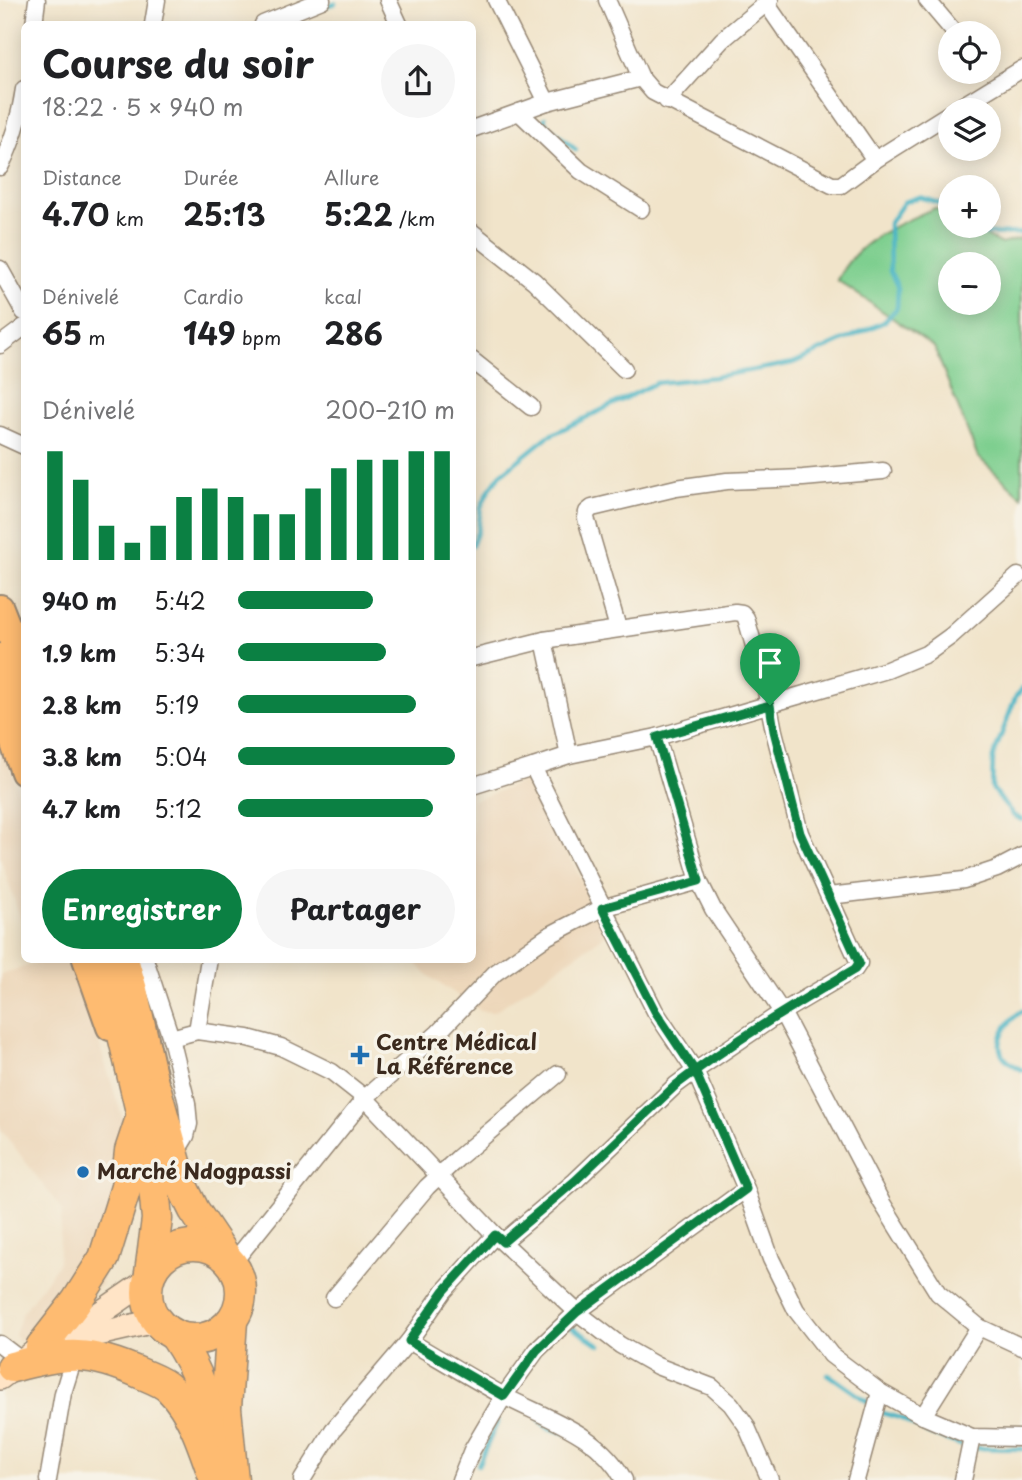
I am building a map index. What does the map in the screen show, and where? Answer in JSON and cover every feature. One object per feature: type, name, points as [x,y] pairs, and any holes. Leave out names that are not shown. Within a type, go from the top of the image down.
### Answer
[{"type":"highway","points":[[0,659],[21,718]]},
{"type":"highway","points":[[114,965],[145,1102],[155,1189],[156,1219],[146,1297],[165,1328],[193,1362],[200,1377],[216,1480]]},
{"type":"highway","points":[[145,1102],[174,1156],[191,1205],[228,1261],[241,1287],[241,1299],[232,1321],[226,1408],[233,1480]]},
{"type":"highway","points":[[30,1356],[76,1302],[104,1258],[126,1187],[130,1151],[145,1102]]},
{"type":"highway","points":[[149,1276],[166,1253],[177,1248],[202,1245],[228,1261]]},
{"type":"highway","points":[[165,1328],[187,1339],[212,1337],[232,1321]]},
{"type":"highway","points":[[30,1356],[118,1363],[169,1388],[196,1429],[216,1480]]},
{"type":"main road","points":[[0,608],[21,661]]},
{"type":"main road","points":[[0,704],[21,764]]},
{"type":"main road","points":[[88,963],[145,1102]]},
{"type":"main road","points":[[30,1356],[149,1276]]},
{"type":"main road","points":[[30,1356],[165,1328]]},
{"type":"street","points":[[34,21],[37,0]]},
{"type":"street","points":[[154,21],[157,0]]},
{"type":"street","points":[[270,21],[321,0]]},
{"type":"street","points":[[388,0],[398,21]]},
{"type":"street","points":[[496,0],[547,102]]},
{"type":"street","points":[[607,0],[641,78],[653,92],[832,185],[841,185],[938,121]]},
{"type":"street","points":[[927,0],[945,21]]},
{"type":"street","points":[[667,101],[722,40],[768,1],[875,160]]},
{"type":"street","points":[[1001,76],[1022,69]]},
{"type":"street","points":[[476,128],[547,102],[641,78]]},
{"type":"street","points":[[969,98],[986,84]]},
{"type":"street","points":[[519,112],[581,171],[641,209]]},
{"type":"street","points":[[0,167],[12,143],[21,113]]},
{"type":"street","points":[[476,235],[534,281],[624,369]]},
{"type":"street","points":[[0,270],[21,307]]},
{"type":"street","points":[[0,345],[21,329]]},
{"type":"street","points":[[476,363],[531,407]]},
{"type":"street","points":[[0,435],[21,445]]},
{"type":"street","points":[[618,628],[586,518],[587,512],[592,508],[676,488],[727,481],[883,471]]},
{"type":"street","points":[[476,785],[569,755],[657,737],[887,670],[926,654],[951,636],[1018,576]]},
{"type":"street","points":[[302,1480],[333,1430],[409,1341],[444,1291],[499,1239],[575,1181],[676,1085],[782,1012],[855,969],[859,963],[800,833],[770,705],[746,618],[742,613],[618,628],[544,640],[476,656]]},
{"type":"street","points":[[544,640],[569,755]]},
{"type":"street","points":[[657,737],[699,881],[713,909],[782,1012],[883,1203],[938,1293],[979,1327],[1022,1347]]},
{"type":"street","points":[[533,767],[655,1011],[695,1071],[746,1189],[771,1259],[796,1310],[831,1355],[880,1392],[923,1416],[972,1437],[1022,1438]]},
{"type":"street","points":[[830,896],[964,880],[997,869],[1022,856]]},
{"type":"street","points":[[228,1261],[365,1098],[445,1026],[495,973],[548,936],[602,908],[699,881]]},
{"type":"street","points":[[146,963],[171,1038],[187,1103],[187,1136],[174,1156]]},
{"type":"street","points":[[197,1031],[208,963]]},
{"type":"street","points":[[171,1038],[197,1031],[248,1038],[281,1047],[332,1072],[365,1098],[499,1239],[577,1312],[620,1345],[657,1366],[712,1387],[732,1404],[746,1425],[770,1480]]},
{"type":"street","points":[[334,1298],[440,1175],[558,1074]]},
{"type":"street","points":[[460,1480],[472,1450],[504,1396],[537,1350],[577,1312],[746,1189]]},
{"type":"street","points":[[923,1416],[979,1327]]},
{"type":"street","points":[[409,1341],[504,1396],[580,1434],[600,1448],[619,1469],[624,1480]]},
{"type":"street","points":[[30,1356],[63,1393],[48,1480]]},
{"type":"street","points":[[856,1480],[880,1392]]},
{"type":"street","points":[[963,1480],[972,1437]]},
{"type":"shaded area","points":[[0,735],[21,802],[21,919],[0,857]]},
{"type":"shaded area","points":[[531,779],[608,933],[494,1012],[481,1011],[426,974],[416,963],[476,963],[476,800]]},
{"type":"shaded area","name":"Marché Ndogpassi","points":[[36,963],[73,963],[129,1138],[101,1285],[19,1341],[15,1335],[22,1314],[58,1264],[62,1210],[0,1128],[0,975]]},
{"type":"green space","points":[[935,208],[938,210],[938,238],[990,238],[1001,244],[1022,238],[1022,497],[978,457],[934,347],[837,280],[845,266],[866,244],[892,228]]},
{"type":"waterway","points":[[322,7],[335,3]]},
{"type":"waterway","points":[[545,118],[544,122],[576,150]]},
{"type":"waterway","points":[[476,535],[481,507],[489,490],[500,475],[547,437],[656,383],[714,377],[793,363],[884,322],[897,308],[898,288],[890,271],[889,224],[904,202],[920,197],[938,203]]},
{"type":"waterway","points":[[1001,233],[1022,233]]},
{"type":"waterway","points":[[492,237],[518,259]]},
{"type":"waterway","points":[[1022,689],[1016,696],[993,757],[992,788],[1013,815],[1022,820]]},
{"type":"waterway","points":[[1022,1011],[1011,1020],[1003,1033],[1000,1047],[1007,1060],[1022,1070]]},
{"type":"waterway","points":[[568,1325],[600,1345]]},
{"type":"waterway","points":[[828,1374],[868,1402]]},
{"type":"waterway","points":[[879,1412],[900,1418],[930,1434],[966,1447]]},
{"type":"waterway","points":[[539,1420],[548,1428],[565,1433]]},
{"type":"waterway","points":[[478,1465],[498,1421]]},
{"type":"waterway","points":[[975,1448],[1022,1449]]},
{"type":"place","name":"Centre Médical La Référence","points":[[360,1055]]},
{"type":"place","name":"Marché Ndogpassi","points":[[83,1172]]},
{"type":"route","points":[[770,705],[657,737],[699,881],[602,908],[655,1011],[695,1071],[746,1189],[577,1312],[537,1350],[504,1396],[409,1341],[444,1291],[495,1235],[503,1242],[575,1181],[676,1085],[695,1071],[782,1012],[855,969],[859,963],[800,833],[770,705]]}]
